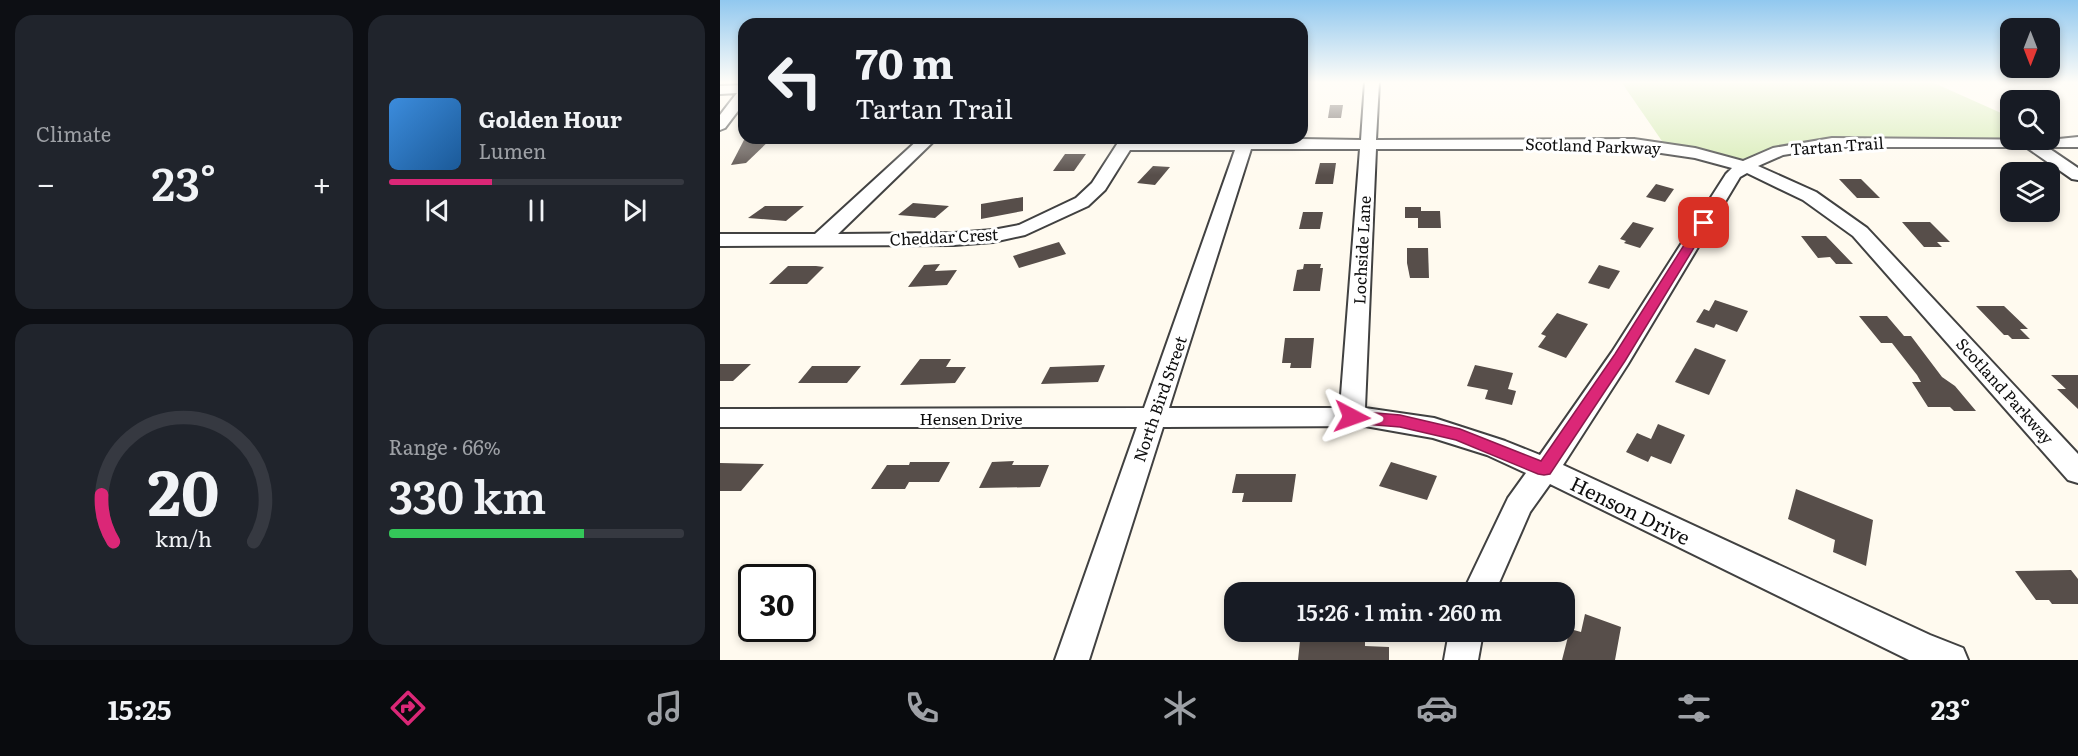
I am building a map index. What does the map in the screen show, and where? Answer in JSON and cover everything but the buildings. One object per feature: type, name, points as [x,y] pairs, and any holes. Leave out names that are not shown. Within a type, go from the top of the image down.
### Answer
[{"type":"street","points":[[720,125],[729,113]]},
{"type":"street","name":"Lochside Lane","points":[[1352,417],[1370,113]]},
{"type":"street","name":"Scotland Parkway","points":[[1308,142],[1634,144],[1681,150],[1743,166],[1781,180],[1822,201],[1860,232],[2078,471]]},
{"type":"street","name":"Tartan Trail","points":[[2060,142],[2078,142]]},
{"type":"street","name":"Tartan Trail","points":[[1484,582],[1518,506],[1620,358],[1730,180],[1743,166],[1772,153],[1818,144],[2000,143]]},
{"type":"street","points":[[820,240],[923,144]]},
{"type":"street","name":"Cheddar Crest","points":[[720,240],[954,239],[993,236],[1025,229],[1082,202],[1099,186],[1125,144]]},
{"type":"street","name":"North Bird Street","points":[[1072,660],[1245,144]]},
{"type":"street","points":[[2040,150],[2078,175]]},
{"type":"street","name":"Henson Drive","points":[[1222,419],[1352,417],[1400,421],[1460,435],[1544,469],[1878,628],[1951,660]]},
{"type":"street","name":"Hensen Drive","points":[[720,418],[1222,419]]},
{"type":"street","points":[[1461,660],[1464,642]]},
{"type":"green space","points":[[1643,113],[2000,113],[2000,140],[1838,140],[1793,144],[1740,159],[1664,144]]},
{"type":"route","points":[[1352,417],[1400,421],[1460,435],[1544,469],[1564,443],[1587,404],[1620,358],[1704,223]]}]
